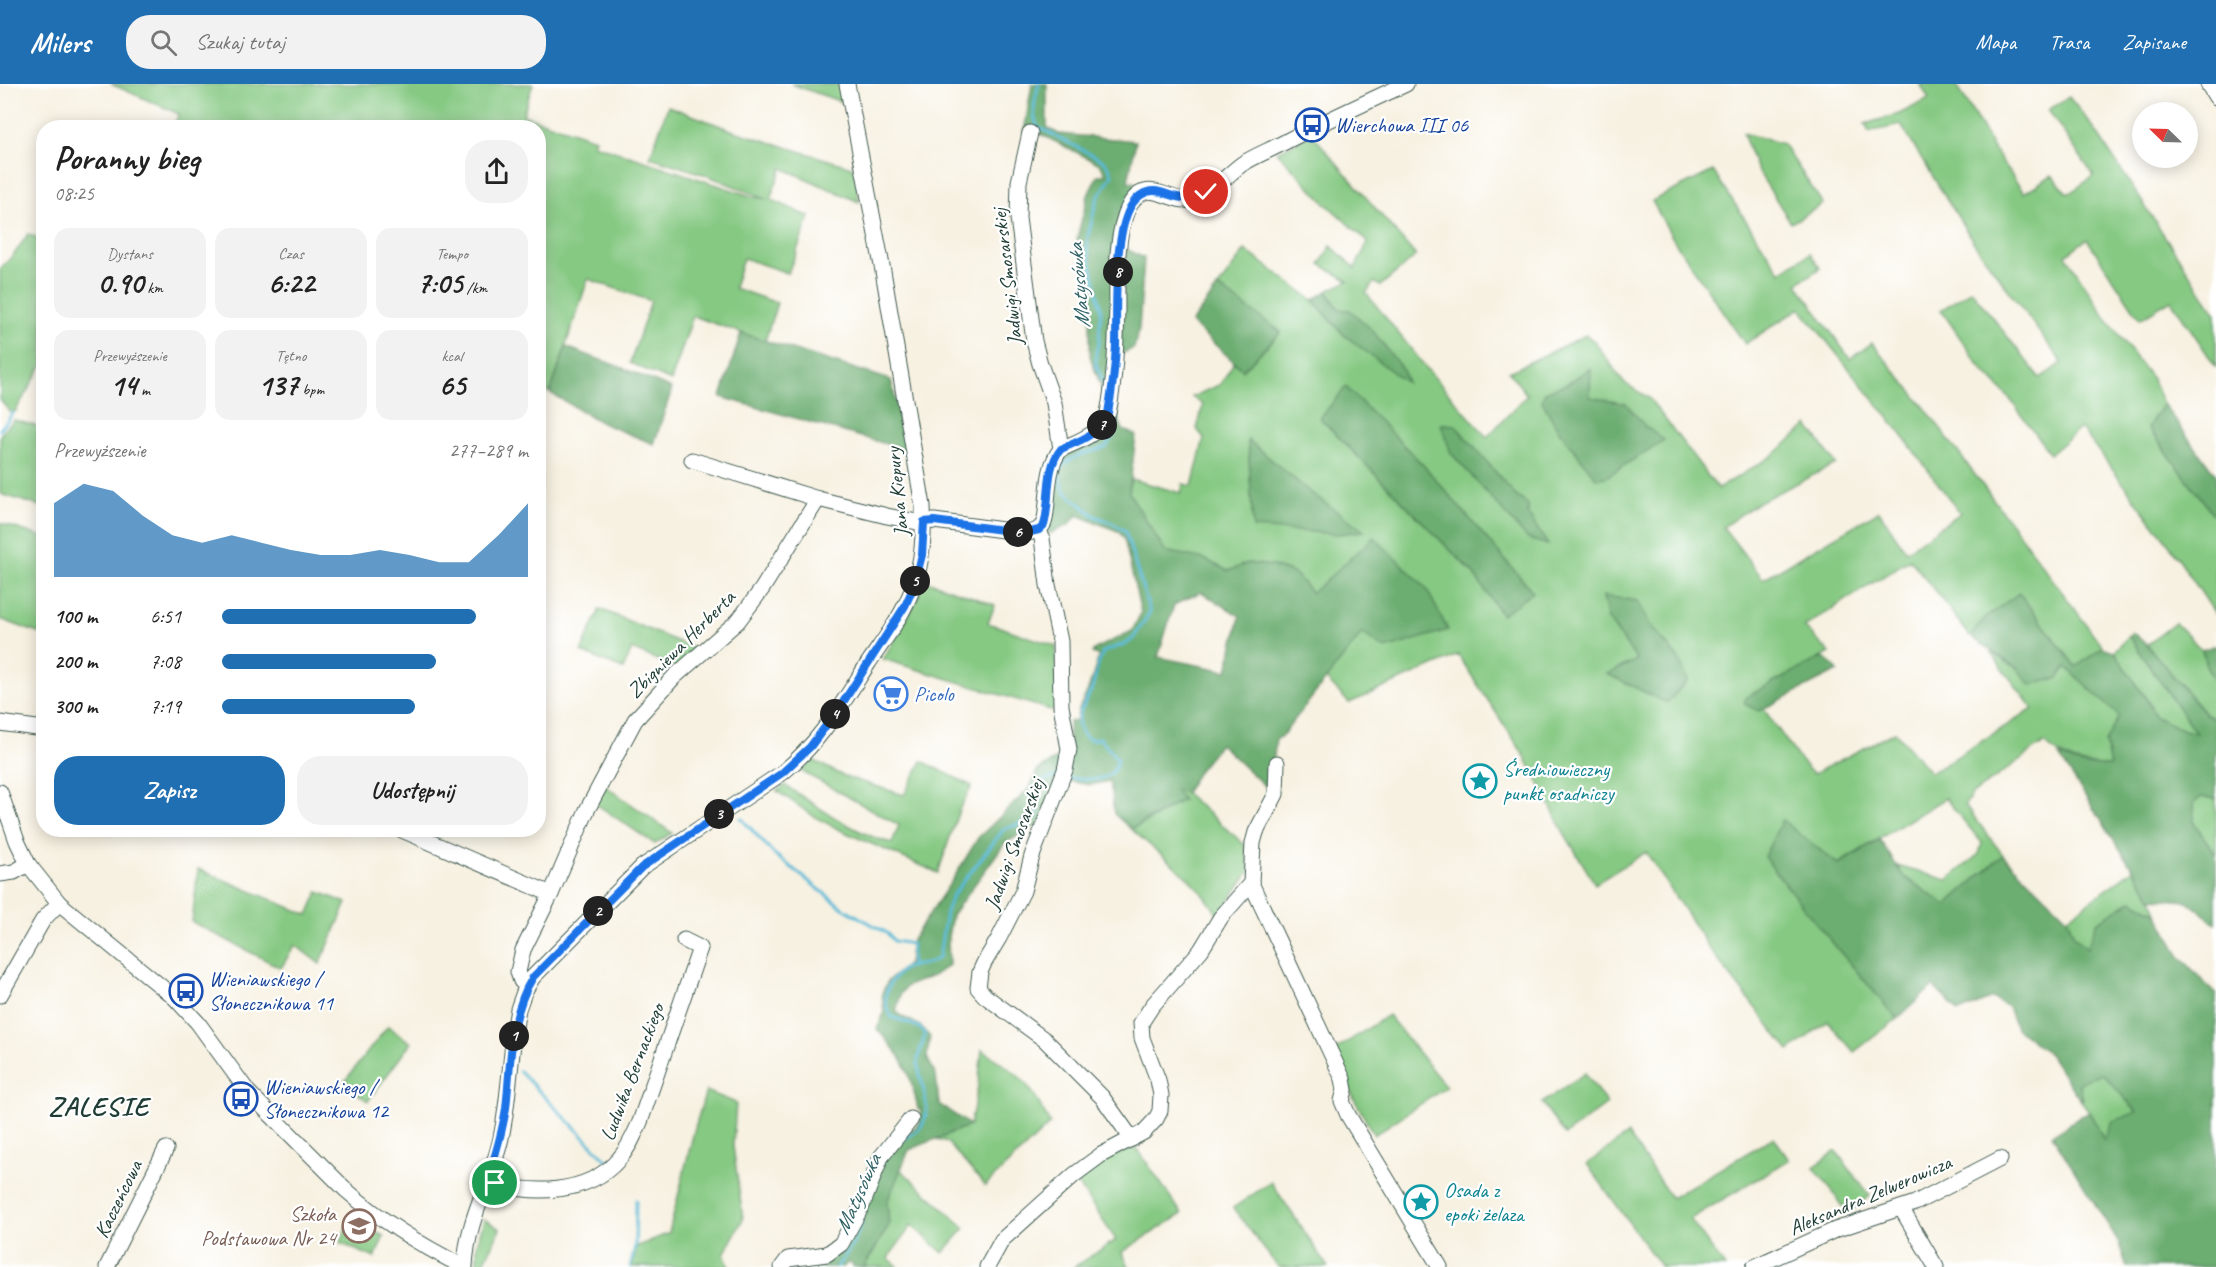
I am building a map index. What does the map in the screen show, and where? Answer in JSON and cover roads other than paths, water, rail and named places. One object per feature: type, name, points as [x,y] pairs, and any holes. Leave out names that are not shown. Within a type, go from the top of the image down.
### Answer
[{"type":"street","name":"Jana Kiepury","points":[[465,1267],[467,1239],[501,1138],[516,1020],[527,986],[533,977],[642,867],[782,773],[810,747],[840,707],[905,606],[914,586],[922,555],[923,506],[909,413],[847,84]]},
{"type":"street","points":[[1061,449],[1092,435],[1104,423],[1108,413],[1116,348],[1118,265],[1123,225],[1131,203],[1147,191],[1156,191],[1186,200],[1195,199],[1243,164],[1312,127],[1406,84]]},
{"type":"street","points":[[2208,84],[2216,97]]},
{"type":"street","name":"Jadwigi Smosarskiej","points":[[1030,133],[1019,182],[1018,218],[1034,341],[1054,403],[1061,449],[1054,460],[1046,519],[1039,530],[1061,653],[1060,706],[1069,748],[1065,770],[1057,785],[1032,856],[1023,891],[984,963],[978,980],[978,988],[985,996],[1040,1036],[1090,1085],[1102,1097],[1132,1139]]},
{"type":"street","points":[[692,460],[818,499],[892,518],[1026,533],[1039,530]]},
{"type":"street","name":"Zbigniewa Herberta","points":[[527,986],[521,981],[518,972],[520,960],[587,810],[635,720],[674,677],[738,621],[762,589],[818,499]]},
{"type":"street","points":[[0,723],[36,728]]},
{"type":"street","points":[[1277,764],[1276,794],[1256,832],[1253,843],[1251,883],[1343,1079],[1345,1090],[1342,1101],[1348,1115],[1440,1267]]},
{"type":"street","points":[[0,792],[17,841],[28,864],[58,903],[175,998],[198,1023],[248,1092],[346,1190],[399,1230],[465,1267]]},
{"type":"street","points":[[418,837],[550,894]]},
{"type":"street","points":[[0,874],[15,872],[28,864]]},
{"type":"street","points":[[987,1267],[1002,1240],[1074,1175],[1101,1155],[1132,1139],[1153,1123],[1161,1106],[1160,1086],[1142,1035],[1143,1019],[1201,950],[1221,917],[1251,883]]},
{"type":"street","points":[[0,995],[43,920],[58,903]]},
{"type":"street","name":"Ludwika Bernackiego","points":[[487,1181],[520,1190],[548,1190],[583,1182],[608,1170],[619,1159],[633,1137],[700,948],[684,939]]},
{"type":"street","points":[[782,1267],[788,1259],[827,1254],[841,1244],[862,1206],[881,1157],[912,1119]]},
{"type":"street","name":"Kaczeńcowa","points":[[107,1267],[166,1149]]},
{"type":"street","name":"Aleksandra Zelwerowicza","points":[[1754,1267],[1835,1230],[1901,1208],[2000,1159]]},
{"type":"street","points":[[1901,1208],[1936,1267]]},
{"type":"waterway","name":"Matysówka","points":[[1039,84],[1034,112],[1038,127],[1102,160],[1109,167],[1112,175],[1097,199],[1087,248],[1101,309],[1096,365],[1106,388]]},
{"type":"waterway","points":[[0,430],[13,413]]},
{"type":"waterway","name":"Matysówka","points":[[1068,778],[1099,779],[1106,777],[1115,767],[1117,759],[1100,738],[1091,740],[1084,735],[1078,722],[1080,711],[1092,688],[1103,652],[1133,639],[1150,612],[1125,531],[1095,516],[1065,492],[1060,481],[1060,469],[1070,460],[1106,447],[1115,433],[1117,421]]},
{"type":"waterway","name":"Matysówka","points":[[904,1139],[920,1128],[926,1114],[918,1062],[925,1034],[919,1027],[892,1017],[886,1005],[888,987],[905,968],[928,963],[939,957],[946,912],[952,896],[1004,829],[1035,819],[1038,787],[1046,779],[1056,777]]},
{"type":"waterway","points":[[741,818],[774,854],[843,908],[887,933],[894,941],[912,944],[911,967]]},
{"type":"waterway","points":[[519,1071],[609,1162]]},
{"type":"waterway","points":[[630,1267],[635,1246],[636,1200]]},
{"type":"waterway","name":"Matysówka","points":[[837,1267],[854,1243],[862,1221]]},
{"type":"place","name":"Wierchowa III 06","points":[[1312,125]]},
{"type":"place","name":"Picolo","points":[[891,694]]},
{"type":"place","name":"Średniowieczny punkt osadniczy","points":[[1480,781]]},
{"type":"place","name":"Wieniawskiego / Słonecznikowa 11","points":[[186,991]]},
{"type":"place","name":"Wieniawskiego / Słonecznikowa 12","points":[[241,1099]]},
{"type":"place","name":"Osada z epoki żelaza","points":[[1421,1202]]},
{"type":"place","name":"Szkoła Podstawowa Nr 24","points":[[359,1226]]},
{"type":"district","name":"ZALESIE","points":[[99,1106]]}]
